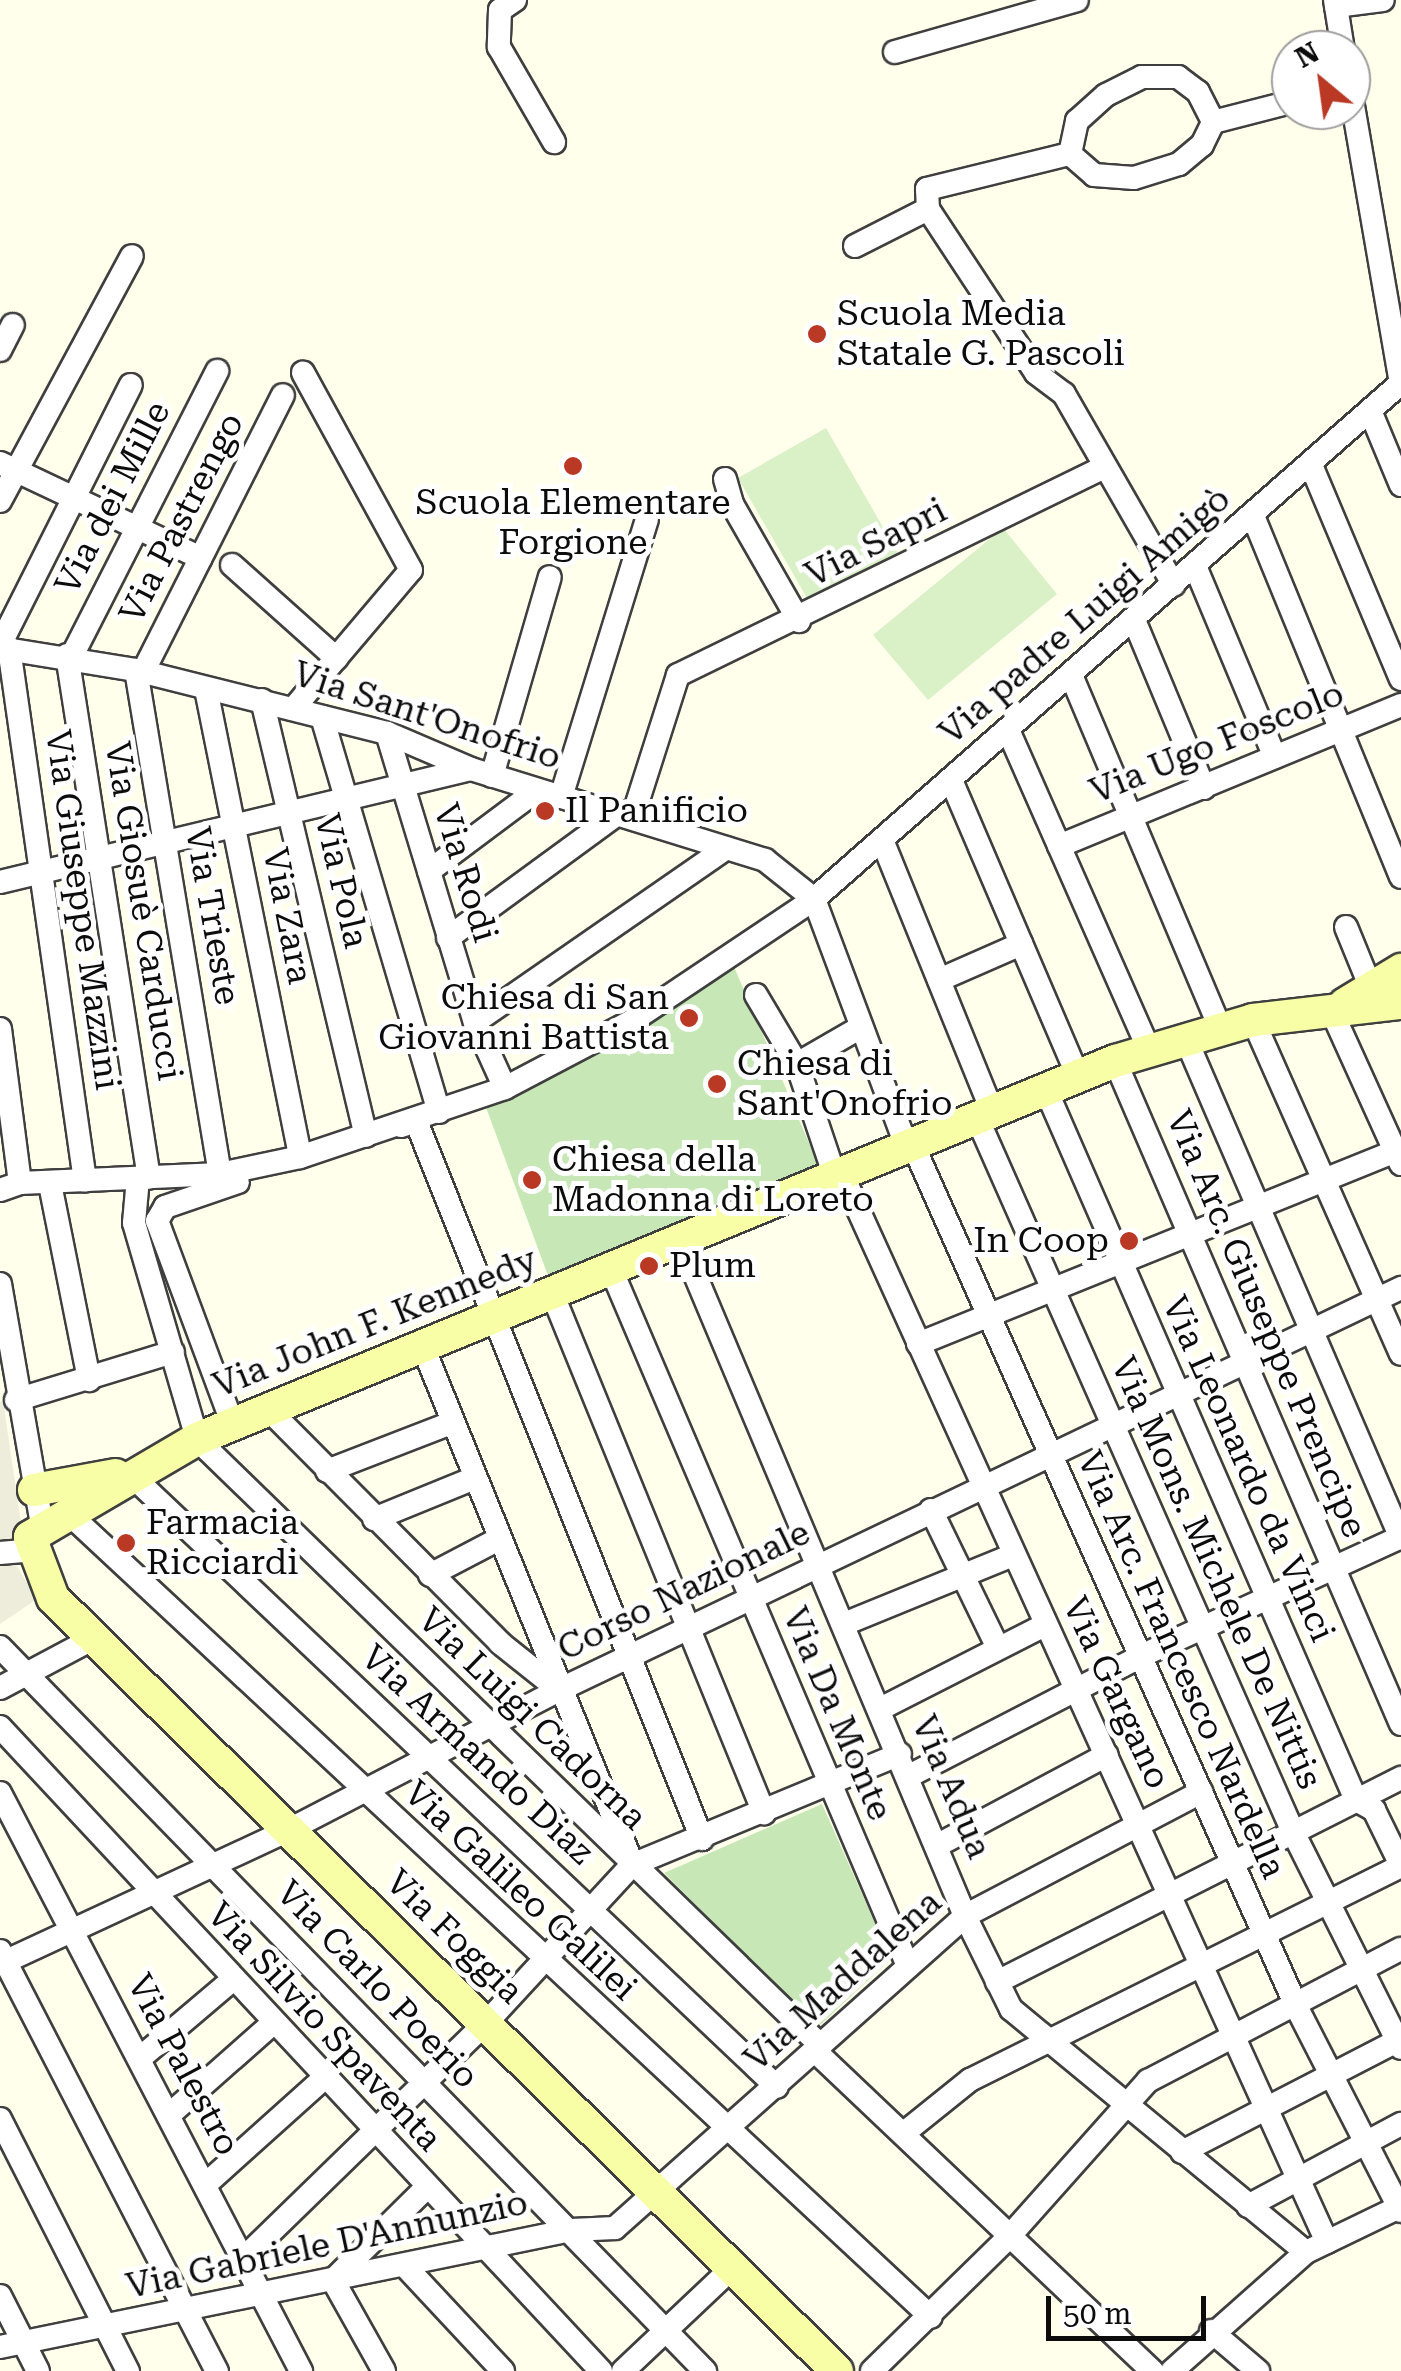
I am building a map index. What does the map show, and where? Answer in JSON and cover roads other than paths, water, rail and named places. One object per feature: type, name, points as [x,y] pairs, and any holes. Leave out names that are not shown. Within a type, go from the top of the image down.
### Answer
[{"type":"main road","points":[[1332,1012],[1401,970]]},
{"type":"main road","name":"Via John F. Kennedy","points":[[35,1535],[130,1474],[211,1433],[1115,1061],[1254,1020],[1401,1003]]},
{"type":"main road","points":[[34,1490],[130,1474]]},
{"type":"main road","name":"Via Foggia","points":[[35,1535],[53,1598],[286,1832],[487,2022],[836,2371]]},
{"type":"street","points":[[515,0],[500,10],[499,47],[554,142]]},
{"type":"street","points":[[895,52],[1077,0]]},
{"type":"street","points":[[1340,30],[1335,3],[1383,0]]},
{"type":"street","points":[[1070,154],[1077,121],[1106,95],[1142,77],[1178,76],[1198,92],[1213,122]]},
{"type":"street","points":[[1213,122],[1271,107]]},
{"type":"street","points":[[1070,154],[1094,175],[1134,178],[1180,164],[1202,145],[1213,122]]},
{"type":"street","points":[[1357,130],[1401,382]]},
{"type":"street","points":[[1070,154],[927,189],[928,209],[1036,373],[1064,394],[1174,585]]},
{"type":"street","points":[[855,246],[928,209]]},
{"type":"street","points":[[0,502],[8,467],[132,256]]},
{"type":"street","points":[[0,350],[13,325]]},
{"type":"street","name":"Via dei Mille","points":[[70,656],[217,370]]},
{"type":"street","points":[[293,709],[410,570],[303,373]]},
{"type":"street","name":"Via padre Luigi Amigò","points":[[416,1120],[505,1088],[632,1021],[814,900],[1371,413],[1401,382]]},
{"type":"street","points":[[3,647],[131,384]]},
{"type":"street","name":"Via Pastrengo","points":[[140,671],[283,395]]},
{"type":"street","points":[[1371,413],[1401,485]]},
{"type":"street","points":[[1312,465],[1401,680]]},
{"type":"street","points":[[8,467],[201,558]]},
{"type":"street","name":"Via Sapri","points":[[627,814],[678,675],[800,621],[1104,467]]},
{"type":"street","points":[[725,479],[732,504],[800,621]]},
{"type":"street","points":[[1253,516],[1401,877]]},
{"type":"street","points":[[560,797],[648,519]]},
{"type":"street","points":[[232,566],[336,658]]},
{"type":"street","points":[[1195,566],[1275,757]]},
{"type":"street","points":[[0,882],[400,786],[481,772],[550,577]]},
{"type":"street","points":[[1134,620],[1204,788]]},
{"type":"street","name":"Via Sant'Onofrio","points":[[3,647],[140,671],[387,733],[536,791],[627,814],[765,860],[814,900]]},
{"type":"street","name":"Via Giuseppe Mazzini","points":[[3,647],[42,873],[85,1181]]},
{"type":"street","name":"Via Giosuè Carducci","points":[[70,656],[144,1178],[134,1224],[173,1352],[211,1433]]},
{"type":"street","name":"Via Trieste","points":[[140,671],[164,844],[220,1174]]},
{"type":"street","points":[[1072,675],[1220,1028]]},
{"type":"street","name":"Via Zara","points":[[206,688],[300,1157]]},
{"type":"street","name":"Via Pola","points":[[262,700],[366,1136]]},
{"type":"street","name":"Via Ugo Foscolo","points":[[1060,846],[1401,705]]},
{"type":"street","points":[[322,717],[439,1112]]},
{"type":"street","points":[[1008,730],[1149,1050]]},
{"type":"street","name":"Via Rodi","points":[[387,733],[400,786],[475,1022],[505,1088]]},
{"type":"street","points":[[951,780],[1078,1077]]},
{"type":"street","points":[[430,871],[536,791]]},
{"type":"street","points":[[448,938],[627,814]]},
{"type":"street","name":"Via Mons. Michele De Nittis","points":[[882,840],[939,980],[1051,1291],[1294,1834],[1399,2044]]},
{"type":"street","points":[[475,1022],[726,848]]},
{"type":"street","name":"Via Arc. Francesco Nardella","points":[[814,900],[910,1146],[989,1315],[1048,1455],[1297,2008],[1400,2208]]},
{"type":"street","points":[[1346,927],[1371,988]]},
{"type":"street","points":[[939,980],[1021,944]]},
{"type":"street","name":"Via Gargano","points":[[756,995],[798,1064],[838,1175],[1237,2037],[1299,2178],[1316,2247]]},
{"type":"street","points":[[918,1344],[1325,1179],[1399,1155],[1332,1012]]},
{"type":"street","points":[[1254,1020],[1401,1354]]},
{"type":"street","points":[[798,1064],[860,1026]]},
{"type":"street","points":[[0,1030],[10,1186],[220,1174],[300,1157],[416,1120]]},
{"type":"street","points":[[908,1776],[1140,1656],[1401,1538],[1186,1037]]},
{"type":"street","name":"Via Arc. Giuseppe Prencipe","points":[[1115,1061],[1240,1362],[1401,1724]]},
{"type":"street","name":"Via Leonardo da Vinci","points":[[1046,1090],[1174,1392],[1356,1800],[1374,1810],[1401,1866]]},
{"type":"street","points":[[416,1120],[490,1318],[702,1838]]},
{"type":"street","points":[[211,1433],[157,1221],[165,1207],[416,1120]]},
{"type":"street","points":[[50,1184],[89,1380]]},
{"type":"street","name":"Via Adua","points":[[680,1239],[940,1844],[965,1916],[1011,2008],[1248,2206],[1316,2247]]},
{"type":"street","name":"Via Da Monte","points":[[611,1268],[908,1966]]},
{"type":"street","points":[[0,1284],[16,1400],[34,1490],[35,1535]]},
{"type":"street","name":"Corso Nazionale","points":[[2,1959],[286,1832],[560,1689],[1174,1392],[1401,1288]]},
{"type":"street","points":[[552,1294],[764,1813]]},
{"type":"street","points":[[422,1347],[449,1424],[632,1865]]},
{"type":"street","points":[[16,1400],[173,1352]]},
{"type":"street","points":[[270,1411],[430,1575],[560,1689]]},
{"type":"street","points":[[326,1471],[449,1424]]},
{"type":"street","name":"Via Luigi Cadorna","points":[[211,1433],[208,1450],[904,2133],[1006,2239],[1152,2371]]},
{"type":"street","name":"Via Armando Diaz","points":[[130,1474],[777,2087]]},
{"type":"street","points":[[374,1519],[472,1480]]},
{"type":"street","points":[[931,1510],[998,1648]]},
{"type":"street","name":"Via Galileo Galilei","points":[[35,1535],[364,1793],[726,2133],[931,2318]]},
{"type":"street","points":[[430,1575],[497,1540]]},
{"type":"street","points":[[844,1624],[1013,1555]]},
{"type":"street","points":[[880,1708],[1045,1625]]},
{"type":"street","points":[[0,1688],[94,1638]]},
{"type":"street","name":"Via Carlo Poerio","points":[[0,1647],[705,2371]]},
{"type":"street","name":"Via Silvio Spaventa","points":[[0,1727],[323,2079],[600,2371]]},
{"type":"street","points":[[244,2258],[487,2022],[632,1865],[900,1754]]},
{"type":"street","points":[[940,1844],[1107,1755]]},
{"type":"street","points":[[997,1982],[1172,1897],[1401,1778]]},
{"type":"street","name":"Via Maddalena","points":[[658,2194],[965,1916],[1201,1792]]},
{"type":"street","name":"Via Palestro","points":[[0,1793],[301,2371]]},
{"type":"street","points":[[904,2133],[970,2080],[1401,1866]]},
{"type":"street","points":[[872,2371],[931,2318],[1148,2082],[1297,2008],[1401,1949]]},
{"type":"street","points":[[2,1959],[217,2371]]},
{"type":"street","points":[[138,2058],[232,1980]]},
{"type":"street","points":[[169,2115],[272,2024]]},
{"type":"street","points":[[1182,2152],[1265,2105],[1399,2044]]},
{"type":"street","points":[[206,2184],[323,2079]]},
{"type":"street","points":[[0,2119],[128,2371]]},
{"type":"street","points":[[1248,2206],[1401,2124]]},
{"type":"street","points":[[384,2371],[333,2280],[427,2186]]},
{"type":"street","name":"Via Gabriele D'Annunzio","points":[[0,2347],[187,2312],[571,2230],[615,2228],[658,2194]]},
{"type":"street","points":[[1172,2371],[1212,2331],[1316,2247],[1400,2208]]},
{"type":"street","points":[[405,2266],[503,2371]]},
{"type":"street","points":[[623,2371],[732,2268]]},
{"type":"street","points":[[0,2296],[38,2371]]},
{"type":"street","points":[[1212,2331],[1258,2371]]},
{"type":"place","name":"Scuola Media Statale G. Pascoli","points":[[817,334]]},
{"type":"place","name":"Scuola Elementare Forgione","points":[[573,466]]},
{"type":"place","name":"Il Panificio","points":[[545,811]]},
{"type":"place","name":"Chiesa di San Giovanni Battista","points":[[689,1018]]},
{"type":"place","name":"Chiesa di Sant'Onofrio","points":[[717,1084]]},
{"type":"place","name":"Chiesa della Madonna di Loreto","points":[[532,1180]]},
{"type":"place","name":"In Coop","points":[[1129,1241]]},
{"type":"place","name":"Plum","points":[[649,1266]]},
{"type":"place","name":"Farmacia Ricciardi","points":[[126,1543]]}]
